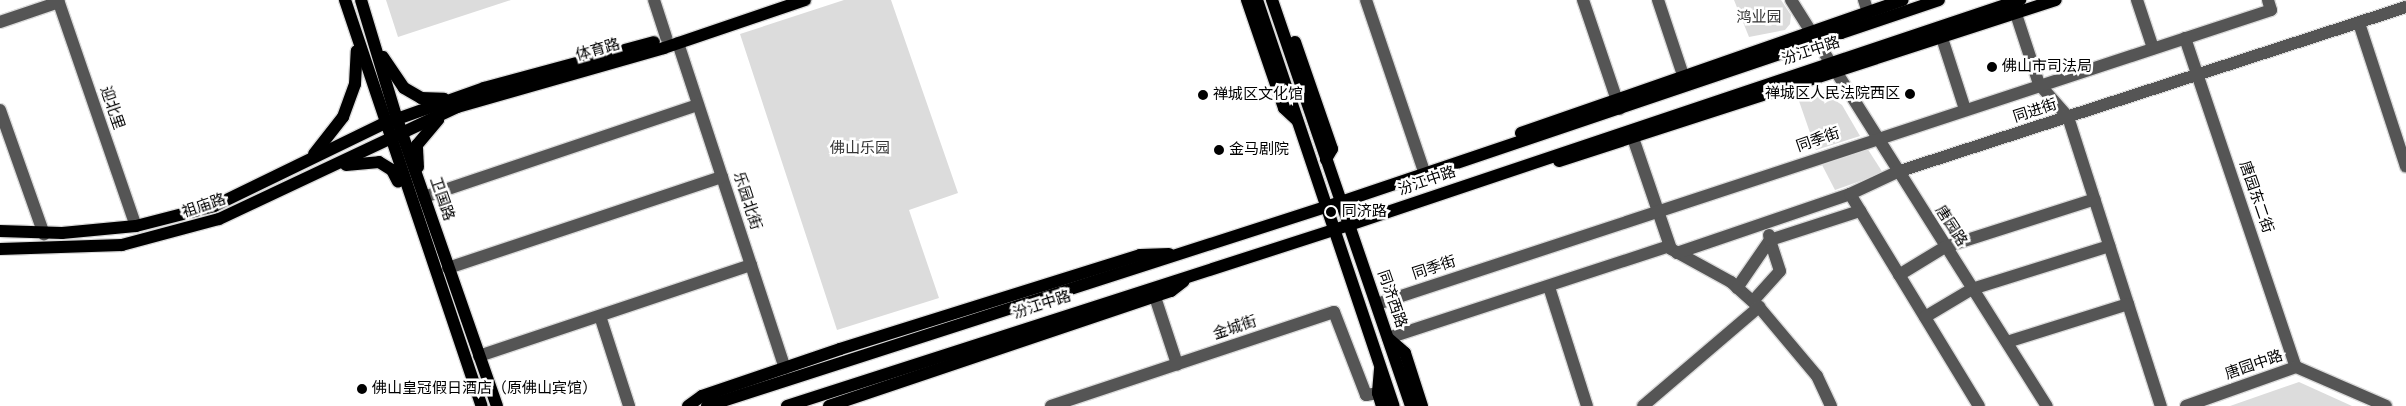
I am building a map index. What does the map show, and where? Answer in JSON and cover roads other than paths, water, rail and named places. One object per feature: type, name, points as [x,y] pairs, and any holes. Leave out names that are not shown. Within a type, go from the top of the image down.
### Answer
[{"type":"main road","points":[[345,0],[409,201]]},
{"type":"main road","name":"卫国路","points":[[362,0],[399,125],[497,406]]},
{"type":"main road","name":"体育路","points":[[672,41],[780,0]]},
{"type":"main road","name":"体育路","points":[[399,125],[460,99],[672,41],[805,0]]},
{"type":"main road","points":[[1247,0],[1284,108],[1299,122]]},
{"type":"main road","points":[[1257,0],[1328,206]]},
{"type":"main road","points":[[1272,0],[1341,202]]},
{"type":"main road","points":[[1281,0],[1332,149],[1326,159]]},
{"type":"main road","points":[[1618,105],[1683,75],[1813,37],[1866,6],[1903,0]]},
{"type":"main road","name":"汾江中路","points":[[707,406],[1341,202],[1473,158],[1813,37],[1939,0]]},
{"type":"main road","name":"汾江中路","points":[[787,406],[1349,225],[1482,179],[1832,68],[2020,0]]},
{"type":"main road","points":[[1482,179],[1540,167],[1632,138],[1832,68],[1942,38],[2056,0]]},
{"type":"main road","points":[[373,40],[404,88],[421,98],[460,99]]},
{"type":"main road","points":[[307,161],[343,117],[356,84],[358,44]]},
{"type":"main road","points":[[423,195],[417,145],[430,126],[460,99]]},
{"type":"main road","name":"祖庙路","points":[[0,231],[44,234],[136,226],[214,206],[383,124],[399,125]]},
{"type":"main road","name":"祖庙路","points":[[0,249],[66,249],[147,240],[219,219],[326,170],[388,138],[399,125]]},
{"type":"main road","points":[[326,170],[379,162],[392,170],[409,201]]},
{"type":"main road","name":"卫国路","points":[[409,201],[482,406]]},
{"type":"main road","name":"同济西路","points":[[1341,202],[1411,406]]},
{"type":"main road","name":"同济西路","points":[[1328,206],[1394,406]]},
{"type":"main road","points":[[688,406],[702,396],[785,368],[1140,255],[1184,253]]},
{"type":"main road","points":[[829,406],[1155,297],[1171,291],[1191,275]]},
{"type":"main road","points":[[1388,338],[1405,353],[1422,406]]},
{"type":"main road","points":[[1380,364],[1378,393],[1382,406]]},
{"type":"street","name":"乐园北街","points":[[654,0],[698,105],[785,368]]},
{"type":"street","points":[[1366,0],[1425,174]]},
{"type":"street","points":[[1583,0],[1618,105]]},
{"type":"street","points":[[1658,0],[1683,75]]},
{"type":"street","name":"唐园路","points":[[1790,0],[1897,172],[2047,406]]},
{"type":"street","points":[[2137,0],[2153,48]]},
{"type":"street","points":[[0,22],[58,1]]},
{"type":"street","name":"迎北里","points":[[58,1],[136,226]]},
{"type":"street","name":"同季街","points":[[1377,304],[2039,84],[2185,38],[2269,5]]},
{"type":"street","name":"同进街","points":[[1388,338],[1673,249],[1764,223],[1850,194],[1897,172],[2406,7]]},
{"type":"street","points":[[2016,14],[2039,84],[2068,117],[2161,406]]},
{"type":"street","points":[[2359,23],[2406,167]]},
{"type":"street","points":[[1942,38],[1965,109]]},
{"type":"street","name":"唐园东二街","points":[[2185,38],[2296,367]]},
{"type":"street","points":[[423,195],[698,105]]},
{"type":"street","points":[[0,110],[44,234]]},
{"type":"street","points":[[1632,138],[1673,249],[1737,288],[1756,304],[1817,376],[1831,406]]},
{"type":"street","points":[[448,268],[722,177]]},
{"type":"street","points":[[1850,194],[1979,406]]},
{"type":"street","points":[[1899,275],[1945,247],[2095,199]]},
{"type":"street","points":[[1737,288],[1770,240],[1860,211]]},
{"type":"street","points":[[1643,406],[1756,304],[1780,270],[1764,223]]},
{"type":"street","points":[[1925,318],[1972,289],[2109,246]]},
{"type":"street","points":[[479,356],[751,266]]},
{"type":"street","points":[[1550,287],[1587,406]]},
{"type":"street","points":[[1155,297],[1177,364]]},
{"type":"street","points":[[2006,342],[2128,304]]},
{"type":"street","name":"金城街","points":[[1051,406],[1334,312],[1366,395],[1378,393]]},
{"type":"street","points":[[600,316],[629,406]]},
{"type":"street","name":"唐园中路","points":[[2186,406],[2296,367],[2386,406]]},
{"type":"place","name":"佛山市司法局","points":[[1992,67]]},
{"type":"place","name":"禅城区人民法院西区","points":[[1910,94]]},
{"type":"place","name":"禅城区文化馆","points":[[1203,95]]},
{"type":"place","name":"金马剧院","points":[[1219,150]]},
{"type":"place","name":"同济路","points":[[1331,212]]},
{"type":"place","name":"佛山皇冠假日酒店（原佛山宾馆）","points":[[362,389]]},
{"type":"park label","name":"鸿业园","points":[[1759,18]]},
{"type":"park label","name":"佛山乐园","points":[[860,149]]}]
